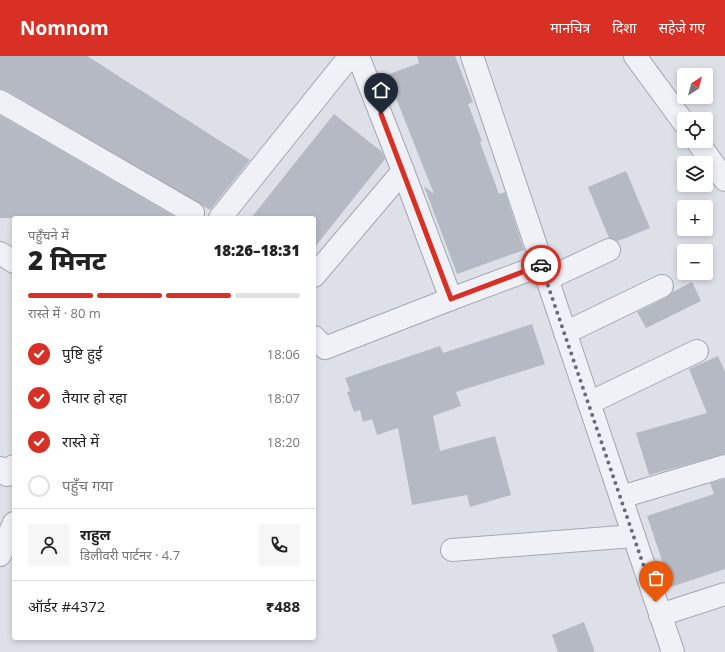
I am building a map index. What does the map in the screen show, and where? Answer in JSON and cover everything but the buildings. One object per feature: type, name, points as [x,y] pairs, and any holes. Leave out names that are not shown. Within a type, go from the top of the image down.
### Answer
[{"type":"street","points":[[222,216],[350,56]]},
{"type":"street","points":[[358,56],[404,171],[451,299]]},
{"type":"street","points":[[472,56],[672,652]]},
{"type":"street","points":[[635,56],[677,114]]},
{"type":"street","points":[[0,101],[194,216]]},
{"type":"street","points":[[702,148],[725,180]]},
{"type":"street","points":[[316,274],[404,171]]},
{"type":"street","points":[[316,339],[325,348],[451,299],[544,272],[609,250]]},
{"type":"street","points":[[565,333],[662,286]]},
{"type":"street","points":[[589,403],[696,351]]},
{"type":"street","points":[[621,497],[725,466]]},
{"type":"street","points":[[0,468],[7,475],[12,469]]},
{"type":"street","points":[[0,555],[12,528]]},
{"type":"street","points":[[452,550],[634,536]]},
{"type":"street","points":[[660,615],[725,594]]},
{"type":"way so far","points":[[541,265],[656,602]]},
{"type":"route","points":[[381,114],[404,171],[451,299],[541,265]]}]
